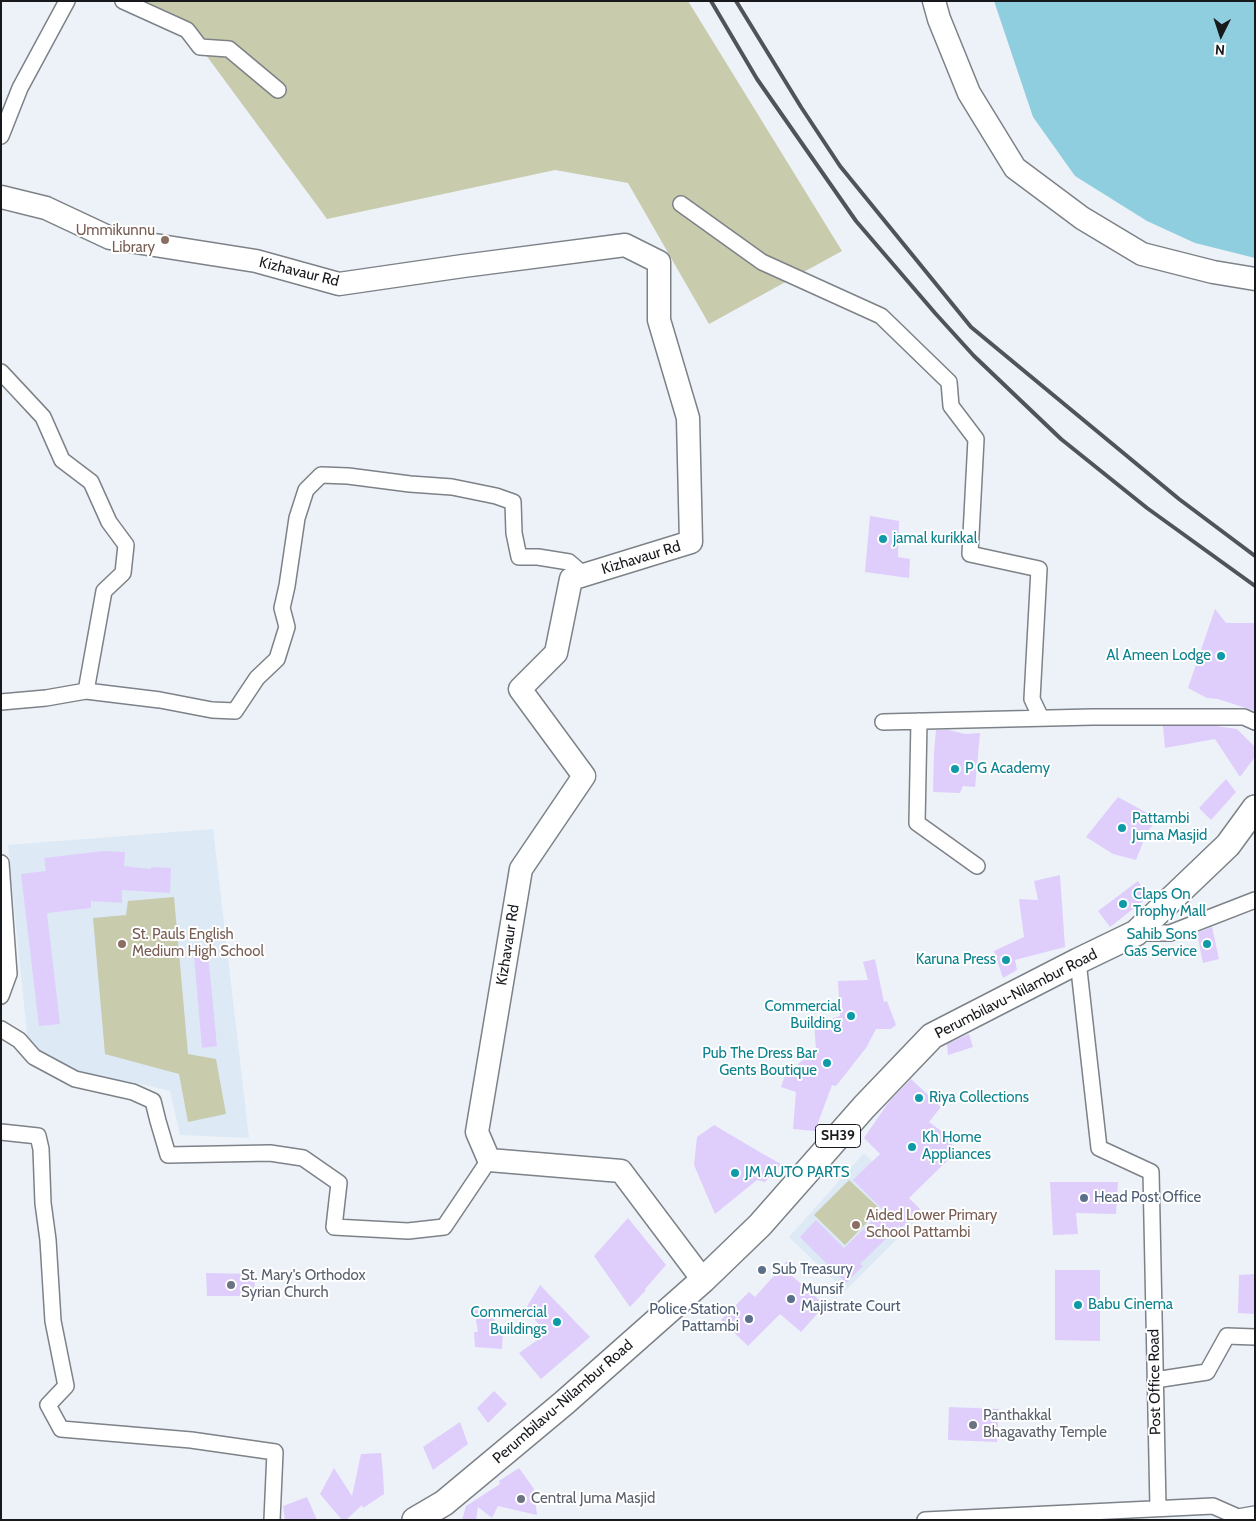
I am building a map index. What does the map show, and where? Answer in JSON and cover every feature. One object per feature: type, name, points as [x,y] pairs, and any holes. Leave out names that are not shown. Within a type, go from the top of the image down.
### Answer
[{"type":"main road","name":"Perumbilavu-Nilambur Road","points":[[414,1520],[446,1511],[703,1280],[760,1225],[864,1107],[932,1036],[1136,933],[1228,845],[1255,808]]},
{"type":"street","points":[[1,136],[20,88],[67,1]]},
{"type":"street","points":[[123,1],[187,30],[200,47],[229,49],[278,90]]},
{"type":"street","points":[[934,1],[939,19],[969,93],[1015,168],[1082,218],[1142,254],[1213,272],[1255,279]]},
{"type":"street","name":"Kizhavaur Rd","points":[[1,197],[46,208],[110,238],[256,262],[339,284],[625,245],[659,262],[659,320],[688,418],[691,542],[571,579],[556,653],[520,689],[584,776],[521,869],[478,1132],[489,1160]]},
{"type":"street","points":[[680,204],[762,262],[881,316],[949,382],[951,406],[976,439],[970,554],[1039,570],[1032,699],[1040,718]]},
{"type":"street","points":[[1,372],[43,417],[62,460],[91,482],[109,522],[126,545],[123,573],[104,591],[86,691]]},
{"type":"street","points":[[1,702],[46,698],[86,691],[160,700],[212,710],[234,711],[257,678],[277,659],[287,627],[282,608],[297,518],[306,490],[321,475],[452,487],[496,496],[513,502],[514,533],[519,557],[538,557],[569,562],[584,576]]},
{"type":"street","points":[[883,722],[1040,718],[1244,717],[1255,722]]},
{"type":"street","points":[[918,721],[916,823],[977,866]]},
{"type":"street","points":[[1,863],[9,974],[1,996]]},
{"type":"street","points":[[1136,933],[1170,933],[1255,900]]},
{"type":"street","name":"Post Office Road","points":[[1078,961],[1099,1148],[1151,1172],[1158,1508]]},
{"type":"street","points":[[1,1029],[19,1040],[34,1057],[75,1079],[132,1092],[153,1101],[168,1155],[270,1153],[302,1158],[339,1183],[334,1227],[408,1231],[444,1227],[489,1160],[621,1172],[703,1280]]},
{"type":"street","points":[[1,1132],[38,1136],[42,1150],[43,1203],[48,1240],[53,1321],[66,1386],[48,1406],[61,1429],[191,1440],[275,1452],[272,1520]]},
{"type":"street","points":[[1155,1380],[1207,1372],[1227,1336],[1255,1337]]},
{"type":"street","points":[[925,1520],[1086,1516],[1158,1508],[1213,1506],[1238,1518],[1255,1514]]},
{"type":"shaded area","name":"St. Pauls English Medium High School","points":[[213,829],[249,1138],[180,1135],[170,1091],[132,1082],[85,1075],[28,1044],[8,845]]},
{"type":"shaded area","name":"Aided Lower Primary School Pattambi","points":[[864,1153],[923,1213],[845,1291],[789,1237]]},
{"type":"green space","points":[[122,1],[688,1],[842,251],[709,324],[628,183],[555,170],[327,219],[200,47]]},
{"type":"green space","points":[[174,897],[188,1054],[216,1059],[226,1114],[188,1122],[179,1074],[105,1054],[93,918],[126,915],[128,901]]},
{"type":"green space","points":[[849,1180],[880,1209],[845,1245],[814,1215]]},
{"type":"water","points":[[994,1],[1255,1],[1255,258],[1195,243],[1147,221],[1075,176],[1033,117]]},
{"type":"building","name":"jamal kurikkal","points":[[870,516],[899,521],[898,557],[910,559],[909,578],[865,572]]},
{"type":"building","name":"Al Ameen Lodge","points":[[1215,609],[1226,623],[1255,623],[1255,711],[1218,699],[1207,698],[1188,688]]},
{"type":"building","points":[[1163,726],[1216,726],[1237,729],[1255,747],[1255,757],[1240,777],[1215,739],[1165,748]]},
{"type":"building","name":"P G Academy","points":[[936,730],[949,730],[965,734],[980,733],[975,787],[963,786],[960,793],[933,792]]},
{"type":"building","points":[[1226,779],[1236,792],[1211,820],[1199,808]]},
{"type":"building","name":"Pattambi Juma Masjid","points":[[1118,797],[1158,819],[1147,832],[1136,860],[1113,854],[1086,837]]},
{"type":"building","points":[[104,851],[125,852],[124,866],[151,869],[151,867],[171,868],[170,893],[122,890],[122,903],[91,901],[91,908],[47,913],[60,1024],[39,1026],[21,874],[46,871],[44,858]]},
{"type":"building","points":[[1060,875],[1065,947],[1015,960],[1017,970],[1003,978],[994,951],[1024,937],[1019,899],[1038,900],[1034,881]]},
{"type":"building","name":"Claps On Trophy Mall","points":[[1138,881],[1147,898],[1110,927],[1098,911]]},
{"type":"building","name":"Sahib Sons Gas Service","points":[[1212,927],[1219,959],[1203,963],[1197,933]]},
{"type":"building","points":[[208,954],[217,1046],[202,1048],[194,955]]},
{"type":"building","points":[[875,959],[884,1002],[887,1001],[896,1025],[891,1029],[876,1029],[866,1048],[836,1086],[832,1085],[815,1131],[793,1129],[796,1092],[781,1087],[787,1070],[790,1071],[816,1049],[814,1024],[840,1016],[838,981],[868,980],[863,962]]},
{"type":"building","points":[[969,1034],[973,1047],[948,1055],[947,1044]]},
{"type":"building","points":[[911,1079],[941,1107],[929,1122],[952,1139],[953,1155],[909,1198],[920,1209],[901,1228],[899,1226],[860,1264],[863,1266],[846,1283],[800,1237],[816,1220],[844,1248],[883,1210],[853,1180],[880,1154],[864,1138],[888,1103]]},
{"type":"building","name":"JM AUTO PARTS","points":[[714,1125],[781,1164],[765,1182],[757,1180],[715,1214],[694,1165],[697,1137]]},
{"type":"building","name":"Head Post Office","points":[[1050,1182],[1118,1182],[1116,1214],[1076,1213],[1078,1234],[1053,1235]]},
{"type":"building","points":[[628,1218],[666,1265],[630,1307],[594,1256]]},
{"type":"building","points":[[787,1261],[796,1270],[791,1275],[825,1305],[801,1332],[780,1314],[748,1346],[721,1320],[749,1292],[755,1297]]},
{"type":"building","name":"Babu Cinema","points":[[1055,1270],[1100,1270],[1100,1341],[1055,1340]]},
{"type":"building","name":"St. Mary's Orthodox Syrian Church","points":[[206,1273],[255,1274],[254,1296],[207,1296]]},
{"type":"building","points":[[1255,1274],[1255,1314],[1238,1313],[1239,1275]]},
{"type":"building","name":"Commercial Buildings","points":[[540,1285],[590,1337],[541,1379],[519,1353],[546,1334],[526,1308]]},
{"type":"building","points":[[474,1309],[494,1310],[495,1332],[503,1332],[502,1349],[475,1347],[474,1332],[478,1332]]},
{"type":"building","points":[[494,1391],[507,1404],[488,1423],[477,1408]]},
{"type":"building","name":"Panthakkal Bhagavathy Temple","points":[[949,1407],[999,1409],[997,1442],[948,1440]]},
{"type":"building","points":[[460,1422],[468,1444],[433,1470],[423,1447]]},
{"type":"building","points":[[381,1453],[384,1494],[363,1508],[362,1505],[346,1520],[342,1520],[320,1494],[334,1468],[352,1496],[361,1454]]},
{"type":"building","points":[[519,1468],[534,1489],[537,1515],[498,1506],[492,1518],[478,1507],[476,1520],[462,1520],[466,1506],[500,1484],[499,1481]]},
{"type":"building","points":[[307,1497],[317,1520],[285,1520],[283,1506]]},
{"type":"railway","points":[[711,1],[757,79],[856,221],[974,356],[1061,439],[1147,508],[1255,586]]},
{"type":"railway","points":[[736,1],[801,107],[840,166],[971,327],[1179,499],[1255,556]]},
{"type":"place","name":"Ummikunnu Library","points":[[165,240]]},
{"type":"place","name":"jamal kurikkal","points":[[883,539]]},
{"type":"place","name":"Al Ameen Lodge","points":[[1221,656]]},
{"type":"place","name":"P G Academy","points":[[955,769]]},
{"type":"place","name":"Pattambi Juma Masjid","points":[[1122,828]]},
{"type":"place","name":"Claps On Trophy Mall","points":[[1123,904]]},
{"type":"place","name":"St. Pauls English Medium High School","points":[[122,944]]},
{"type":"place","name":"Sahib Sons Gas Service","points":[[1207,944]]},
{"type":"place","name":"Karuna Press","points":[[1006,960]]},
{"type":"place","name":"Commercial Building","points":[[851,1016]]},
{"type":"place","name":"Pub The Dress Bar Gents Boutique","points":[[827,1063]]},
{"type":"place","name":"Riya Collections","points":[[919,1098]]},
{"type":"place","name":"Kh Home Appliances","points":[[912,1147]]},
{"type":"place","name":"JM AUTO PARTS","points":[[735,1173]]},
{"type":"place","name":"Head Post Office","points":[[1084,1198]]},
{"type":"place","name":"Aided Lower Primary School Pattambi","points":[[856,1225]]},
{"type":"place","name":"Sub Treasury","points":[[762,1270]]},
{"type":"place","name":"St. Mary's Orthodox Syrian Church","points":[[231,1285]]},
{"type":"place","name":"Munsif Majistrate Court","points":[[791,1299]]},
{"type":"place","name":"Babu Cinema","points":[[1078,1305]]},
{"type":"place","name":"Police Station, Pattambi","points":[[749,1319]]},
{"type":"place","name":"Commercial Buildings","points":[[557,1322]]},
{"type":"place","name":"Panthakkal Bhagavathy Temple","points":[[973,1425]]},
{"type":"place","name":"Central Juma Masjid","points":[[521,1499]]}]
